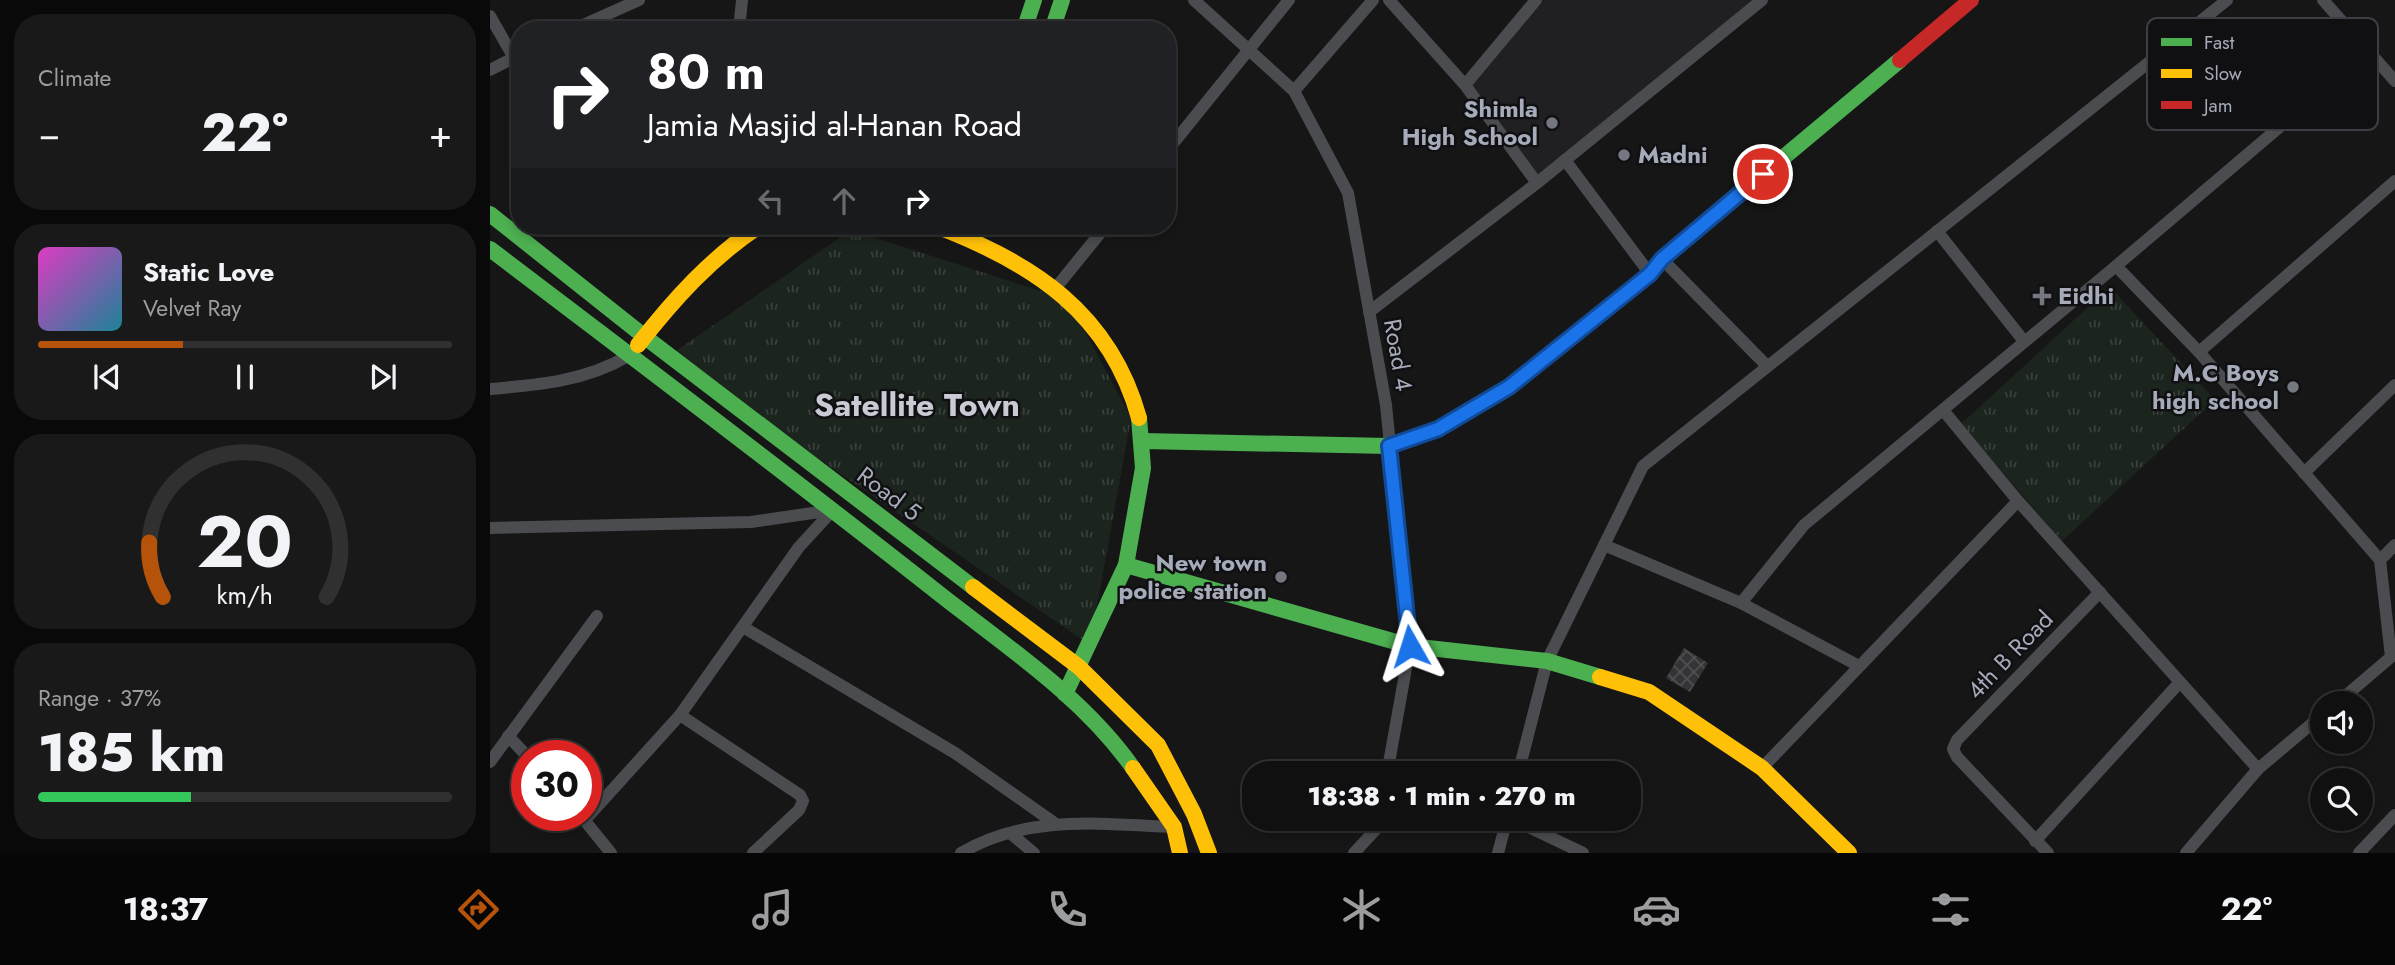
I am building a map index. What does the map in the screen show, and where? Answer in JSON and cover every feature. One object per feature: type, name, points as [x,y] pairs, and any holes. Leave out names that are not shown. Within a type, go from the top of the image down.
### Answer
[{"type":"main road","points":[[1027,21],[1034,0]]},
{"type":"main road","points":[[1055,21],[1062,0]]},
{"type":"main road","points":[[1142,441],[1389,446],[1438,429],[1509,387],[1650,274],[1662,259],[1966,2]]},
{"type":"main road","name":"Road 5","points":[[490,214],[511,231]]},
{"type":"main road","name":"Road 5","points":[[516,235],[645,337],[1079,667],[1157,745],[1194,814],[1209,853]]},
{"type":"main road","points":[[628,356],[673,300],[722,251],[743,235]]},
{"type":"main road","points":[[981,235],[1068,300],[1107,344],[1129,382],[1142,441],[1143,468],[1126,565],[1065,694]]},
{"type":"main road","name":"Road 5","points":[[490,249],[833,510],[1065,694],[1110,735],[1174,827],[1180,853]]},
{"type":"main road","points":[[1126,565],[1410,646],[1547,661],[1649,692],[1762,768],[1849,853]]},
{"type":"street","points":[[592,21],[639,0]]},
{"type":"street","points":[[740,21],[743,0]]},
{"type":"street","name":"Road 4","points":[[1194,0],[1294,91],[1348,193],[1386,405],[1410,646],[1389,761]]},
{"type":"street","points":[[1176,140],[1289,0]]},
{"type":"street","points":[[1294,91],[1373,0]]},
{"type":"street","points":[[1389,0],[1465,85],[1537,183]]},
{"type":"street","points":[[1465,85],[1536,0]]},
{"type":"street","points":[[1369,312],[1537,183],[1762,0]]},
{"type":"street","points":[[2204,18],[2227,0]]},
{"type":"street","points":[[2323,0],[2339,18]]},
{"type":"street","points":[[490,16],[511,48]]},
{"type":"street","points":[[490,70],[511,60]]},
{"type":"street","points":[[2378,61],[2395,81]]},
{"type":"street","points":[[1521,761],[1547,661],[1643,466],[2147,64]]},
{"type":"street","points":[[1741,603],[1804,525],[2276,130]]},
{"type":"street","points":[[1565,160],[1650,274]]},
{"type":"street","points":[[2199,352],[2395,181]]},
{"type":"street","points":[[1937,231],[2024,340]]},
{"type":"street","points":[[1054,290],[1099,235]]},
{"type":"street","points":[[1662,259],[1767,366]]},
{"type":"street","points":[[2116,266],[2199,352],[2380,560],[2393,660],[2353,691]]},
{"type":"street","points":[[490,389],[531,386],[601,372],[628,356]]},
{"type":"street","points":[[2304,473],[2395,384]]},
{"type":"street","points":[[1943,410],[2018,501],[2258,769]]},
{"type":"street","points":[[1762,768],[2018,501]]},
{"type":"street","points":[[490,528],[751,522],[833,510]]},
{"type":"street","points":[[602,798],[680,715],[799,547],[833,510]]},
{"type":"street","points":[[1604,545],[1741,603],[1859,666]]},
{"type":"street","points":[[2380,560],[2395,545]]},
{"type":"street","name":"4th B Road","points":[[2035,841],[1956,757],[1953,749],[1957,740],[2100,592]]},
{"type":"street","points":[[490,762],[597,616]]},
{"type":"street","points":[[743,627],[955,753],[1053,822]]},
{"type":"street","points":[[2048,853],[2035,841],[2180,682]]},
{"type":"street","points":[[680,715],[800,795],[803,801],[799,810],[753,853]]},
{"type":"street","points":[[2186,853],[2258,769],[2310,725]]},
{"type":"street","points":[[508,736],[512,740]]},
{"type":"street","points":[[2359,853],[2395,816]]},
{"type":"street","points":[[961,853],[1010,833],[1053,822],[1174,827]]},
{"type":"street","points":[[593,831],[611,853]]},
{"type":"street","points":[[1354,853],[1374,831]]},
{"type":"street","points":[[1498,853],[1504,831]]},
{"type":"street","points":[[1537,831],[1583,853]]},
{"type":"street","points":[[1010,833],[1034,853]]},
{"type":"shaded area","name":"Shimla High School","points":[[1536,0],[1762,0],[1537,183],[1465,85]]},
{"type":"green space","points":[[844,235],[866,235],[1068,300],[1131,418],[1090,645],[669,356]]},
{"type":"green space","points":[[2110,287],[2215,400],[2062,541],[1961,424]]},
{"type":"building","points":[[1684,648],[1708,663],[1690,692],[1666,678]]},
{"type":"traffic: fast","points":[[1027,21],[1034,0]]},
{"type":"traffic: fast","points":[[1055,21],[1062,0]]},
{"type":"traffic: fast","points":[[1142,441],[1389,446],[1438,429],[1509,387],[1650,274],[1662,259],[1900,60]]},
{"type":"traffic: fast","points":[[490,214],[511,231]]},
{"type":"traffic: fast","points":[[516,235],[645,337],[973,587]]},
{"type":"traffic: fast","points":[[490,249],[1039,671],[1090,717],[1133,768]]},
{"type":"traffic: fast","points":[[1065,694],[1126,565],[1143,468],[1139,418]]},
{"type":"traffic: fast","points":[[1126,565],[1410,646],[1547,661],[1600,677]]},
{"type":"traffic: slow","points":[[638,345],[694,281],[747,235]]},
{"type":"traffic: slow","points":[[957,235],[1005,257],[1035,275],[1063,296],[1088,321],[1109,349],[1126,381],[1139,418]]},
{"type":"traffic: slow","points":[[973,587],[1079,667],[1158,745],[1194,814],[1209,853]]},
{"type":"traffic: slow","points":[[1600,677],[1649,692],[1762,768],[1849,853]]},
{"type":"traffic: slow","points":[[1133,768],[1174,827],[1180,853]]},
{"type":"traffic: jam","points":[[1900,60],[1971,0]]},
{"type":"place","name":"Shimla High School","points":[[1552,123]]},
{"type":"place","name":"Madni","points":[[1624,155]]},
{"type":"place","name":"Eidhi","points":[[2042,296]]},
{"type":"place","name":"M.C Boys high school","points":[[2293,387]]},
{"type":"place","name":"New town police station","points":[[1281,577]]},
{"type":"district","name":"Satellite Town","points":[[917,405]]},
{"type":"route","points":[[1410,646],[1389,446],[1438,429],[1509,387],[1650,274],[1662,259],[1763,174]]}]
